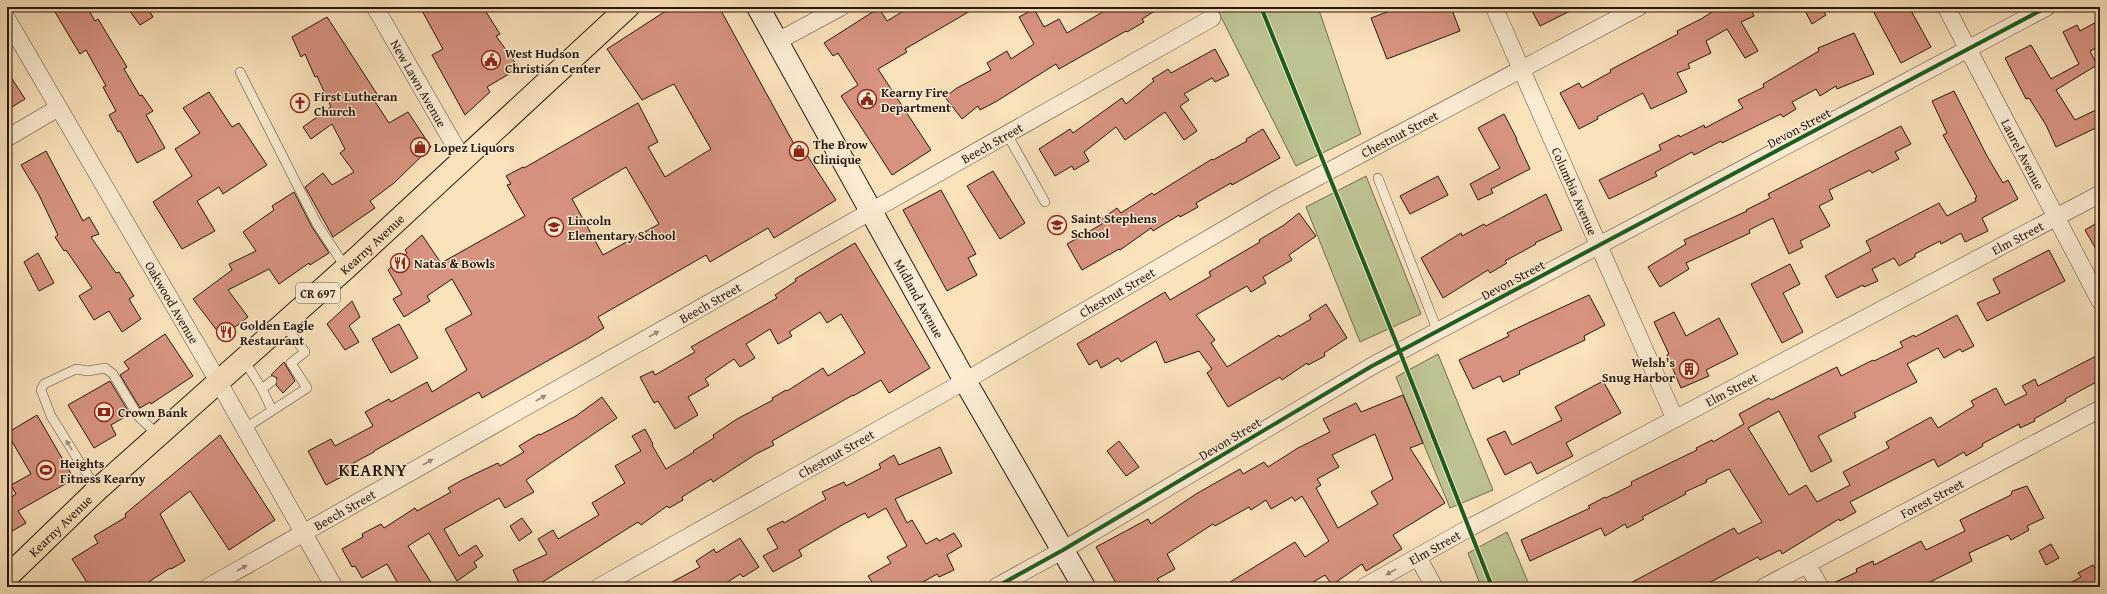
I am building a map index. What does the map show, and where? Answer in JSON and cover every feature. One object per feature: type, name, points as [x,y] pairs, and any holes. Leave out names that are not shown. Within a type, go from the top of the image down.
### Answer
[{"type":"main road","name":"Kearny Avenue","points":[[7,577],[97,490],[346,268],[628,7]]},
{"type":"street","name":"New Lawn Avenue","points":[[375,7],[463,160]]},
{"type":"street","name":"Midland Avenue","points":[[758,7],[965,380],[1084,587]]},
{"type":"street","points":[[778,41],[841,7]]},
{"type":"street","name":"Columbia Avenue","points":[[1494,7],[1675,419]]},
{"type":"street","name":"Chestnut Street","points":[[599,587],[965,380],[1278,198],[1639,7]]},
{"type":"street","name":"Laurel Avenue","points":[[1946,7],[1969,48],[2100,301]]},
{"type":"street","name":"Devon Street","points":[[996,587],[1063,550],[1372,366],[2047,7]]},
{"type":"street","name":"Oakwood Avenue","points":[[7,18],[218,381],[334,587]]},
{"type":"street","name":"Beech Street","points":[[208,587],[1212,18]]},
{"type":"street","points":[[7,138],[58,108]]},
{"type":"street","name":"Elm Street","points":[[1364,587],[1675,419],[2100,194]]},
{"type":"street","name":"Forest Street","points":[[1764,587],[2100,409]]},
{"type":"street","points":[[1418,557],[1434,587]]},
{"type":"street","points":[[1807,564],[1820,587]]},
{"type":"lane","points":[[240,72],[317,224],[346,268]]},
{"type":"lane","points":[[1007,134],[1045,202]]},
{"type":"lane","points":[[1378,178],[1438,332]]},
{"type":"lane","points":[[244,429],[307,388],[290,365],[305,352],[283,323]]},
{"type":"lane","points":[[243,359],[262,389],[272,410]]},
{"type":"lane","points":[[97,490],[51,416],[41,390],[44,384],[49,380],[76,368],[88,371],[105,368],[113,374],[138,416],[158,435]]},
{"type":"lane","points":[[262,389],[272,381]]},
{"type":"green space","points":[[1216,7],[1318,7],[1361,134],[1296,166]]},
{"type":"green space","points":[[1366,176],[1421,314],[1360,342],[1306,207]]},
{"type":"green space","points":[[1438,354],[1493,490],[1450,508],[1396,377]]},
{"type":"green space","points":[[1507,532],[1530,587],[1481,587],[1468,553]]},
{"type":"building","points":[[52,7],[87,7],[95,21],[98,19],[127,67],[124,69],[140,96],[142,95],[153,111],[146,115],[165,148],[137,163],[120,131],[118,132],[109,115],[116,111],[103,87],[106,86],[86,50],[80,54]]},
{"type":"building","points":[[127,7],[147,7],[153,17],[140,25]]},
{"type":"building","points":[[420,7],[483,7],[500,34],[496,36],[519,68],[487,87],[490,92],[465,115],[432,55],[443,49]]},
{"type":"building","points":[[672,7],[719,7],[794,144],[798,141],[836,200],[774,238],[768,228],[710,262],[706,255],[598,317],[604,328],[588,338],[482,398],[479,392],[346,467],[349,473],[326,485],[308,451],[331,439],[335,446],[373,426],[365,412],[389,399],[391,402],[427,382],[432,392],[467,370],[445,329],[472,314],[452,279],[427,296],[430,301],[404,317],[393,299],[402,294],[388,270],[407,253],[405,250],[422,235],[441,263],[525,216],[507,185],[511,184],[506,176],[523,167],[524,168],[638,103],[658,142],[648,147],[665,177],[711,149],[674,84],[642,100],[607,49]],"holes":[[[626,167],[659,224],[603,255],[572,199]]]},
{"type":"building","points":[[910,7],[977,7],[905,49],[907,52],[878,69],[931,150],[892,175],[841,96],[858,85],[838,53],[833,56],[824,43],[879,8],[887,21]]},
{"type":"building","points":[[1111,7],[1161,7],[1142,19],[1144,22],[1127,32],[1126,31],[1059,69],[1056,64],[997,101],[980,110],[978,106],[962,119],[945,97],[957,88],[991,70],[987,63],[1007,51],[1011,59],[1034,44],[1019,17],[1034,9],[1044,27],[1059,19],[1067,33]]},
{"type":"building","points":[[1401,7],[1451,7],[1460,31],[1387,59],[1371,18]]},
{"type":"building","points":[[1530,7],[1578,7],[1540,26]]},
{"type":"building","points":[[1720,7],[1750,7],[1754,16],[1741,22],[1758,51],[1745,58],[1727,29],[1706,41],[1711,53],[1688,64],[1690,68],[1677,73],[1687,92],[1651,109],[1643,93],[1597,117],[1598,119],[1579,129],[1560,93],[1579,83],[1582,88],[1611,72],[1610,70],[1678,34],[1677,31],[1701,19]]},
{"type":"building","points":[[1803,7],[1821,7],[1826,15],[1812,24]]},
{"type":"building","points":[[1871,7],[1909,7],[1931,47],[1901,63]]},
{"type":"building","points":[[327,17],[377,94],[372,97],[389,123],[408,112],[431,147],[394,183],[370,201],[375,208],[333,237],[305,187],[323,173],[332,185],[354,172],[340,153],[345,149],[332,124],[311,139],[303,127],[331,107],[305,54],[301,57],[292,37]]},
{"type":"building","points":[[2100,20],[2100,46],[2090,51],[2097,65],[2056,90],[2075,120],[2100,108],[2100,126],[2056,147],[2046,125],[2029,98],[2026,99],[2005,58],[2031,45],[2051,79],[2079,64],[2063,32],[2077,25],[2080,31]]},
{"type":"building","points":[[1854,33],[1874,74],[1837,89],[1836,86],[1820,96],[1816,89],[1792,102],[1796,109],[1783,117],[1781,114],[1694,155],[1692,152],[1655,172],[1657,176],[1609,199],[1599,180],[1661,150],[1659,145],[1679,135],[1680,137],[1704,125],[1705,128],[1743,108],[1738,100],[1764,87],[1763,84],[1819,51],[1818,48]]},
{"type":"building","points":[[1215,49],[1229,75],[1215,82],[1212,78],[1184,94],[1189,100],[1180,106],[1197,131],[1184,140],[1165,112],[1125,140],[1116,127],[1084,152],[1089,161],[1074,170],[1072,166],[1055,176],[1039,149],[1070,129],[1073,133],[1122,98],[1126,104],[1154,81],[1152,79],[1168,69],[1171,73]]},
{"type":"building","points":[[7,71],[25,99],[7,110]]},
{"type":"building","points":[[1954,91],[1987,156],[2003,183],[2008,180],[2018,199],[1982,218],[1988,231],[1965,242],[1961,233],[1941,244],[1940,241],[1915,254],[1915,257],[1899,266],[1894,258],[1872,269],[1878,281],[1864,287],[1863,285],[1837,298],[1825,276],[1871,251],[1866,241],[1939,203],[1947,216],[1976,201],[1975,198],[1977,197],[1943,135],[1947,133],[1932,101]]},
{"type":"building","points":[[209,92],[232,127],[239,123],[267,165],[223,194],[219,187],[197,201],[215,231],[182,249],[153,202],[192,176],[175,149],[200,133],[183,108]]},
{"type":"building","points":[[1504,114],[1530,169],[1491,189],[1493,193],[1478,200],[1470,184],[1500,168],[1478,128]]},
{"type":"building","points":[[1901,126],[1911,144],[1895,152],[1899,159],[1872,173],[1870,170],[1829,190],[1833,199],[1819,206],[1830,226],[1800,241],[1803,247],[1789,254],[1773,218],[1749,230],[1750,233],[1686,263],[1689,269],[1660,287],[1648,267],[1686,244],[1684,240],[1747,211],[1746,210],[1770,198],[1768,194]]},
{"type":"building","points":[[1263,129],[1280,158],[1196,203],[1198,207],[1180,217],[1179,215],[1153,231],[1151,228],[1120,250],[1119,249],[1082,270],[1067,244],[1102,224],[1099,221],[1117,208],[1121,213],[1152,193],[1154,195],[1212,159],[1213,160],[1247,141],[1246,139]]},
{"type":"building","points":[[46,151],[83,221],[89,217],[99,234],[91,237],[116,273],[119,272],[134,296],[129,299],[141,319],[122,332],[109,311],[94,320],[79,296],[92,288],[66,250],[64,251],[55,237],[58,235],[39,195],[21,165]]},
{"type":"building","points":[[993,171],[1025,223],[1000,239],[967,186]]},
{"type":"building","points":[[1438,176],[1448,195],[1410,214],[1400,196]]},
{"type":"building","points":[[941,190],[976,254],[968,258],[977,275],[947,291],[903,210]]},
{"type":"building","points":[[294,192],[312,227],[329,253],[310,265],[309,263],[279,284],[269,269],[228,290],[248,317],[222,337],[193,299],[232,270],[229,264],[256,251],[243,232],[274,210],[272,206]]},
{"type":"building","points":[[1546,194],[1562,230],[1535,243],[1536,244],[1505,261],[1507,263],[1490,273],[1488,270],[1443,298],[1421,258],[1461,233],[1462,236],[1484,224],[1486,226]]},
{"type":"building","points":[[1299,213],[1316,236],[1289,255],[1292,260],[1263,277],[1266,283],[1251,292],[1247,286],[1196,315],[1215,340],[1211,343],[1227,367],[1279,335],[1280,337],[1311,319],[1309,315],[1326,304],[1347,338],[1324,353],[1325,356],[1308,365],[1307,363],[1282,380],[1280,377],[1228,407],[1207,373],[1212,369],[1199,351],[1165,363],[1156,341],[1121,362],[1118,358],[1101,368],[1097,360],[1089,365],[1077,344],[1165,292],[1170,300],[1211,276],[1209,272],[1260,242],[1259,240],[1284,225]]},
{"type":"building","points":[[2100,221],[2100,256],[2085,230]]},
{"type":"building","points":[[855,243],[930,368],[889,393],[881,380],[772,441],[774,445],[756,454],[713,482],[711,479],[682,497],[683,500],[669,508],[667,506],[641,525],[638,522],[541,583],[532,587],[521,587],[513,570],[547,554],[538,539],[553,530],[558,539],[599,515],[592,503],[625,483],[615,466],[641,451],[632,436],[645,429],[653,444],[652,445],[666,469],[714,438],[713,435],[737,419],[773,400],[772,398],[786,390],[787,391],[823,368],[828,376],[865,353],[841,314],[827,323],[820,312],[789,332],[792,336],[778,344],[770,329],[746,344],[755,358],[740,367],[734,359],[705,379],[709,385],[688,397],[698,415],[675,429],[658,401],[654,403],[640,377],[653,371],[655,375],[695,352],[691,347],[777,298],[775,295],[796,281],[795,279]]},
{"type":"building","points":[[2049,250],[2065,281],[1987,321],[1977,303],[2000,293],[1993,279]]},
{"type":"building","points":[[38,253],[54,283],[39,291],[24,262]]},
{"type":"building","points":[[1790,264],[1800,284],[1783,293],[1803,332],[1782,343],[1751,284]]},
{"type":"building","points":[[1589,295],[1605,325],[1584,336],[1585,340],[1519,371],[1520,374],[1503,382],[1500,376],[1473,389],[1459,360],[1509,336],[1507,333]]},
{"type":"building","points":[[352,301],[360,317],[349,326],[359,342],[345,350],[327,324]]},
{"type":"building","points":[[1674,312],[1686,336],[1719,318],[1738,354],[1706,370],[1709,376],[1681,388],[1667,355],[1669,354],[1654,322]]},
{"type":"building","points":[[1957,315],[1974,346],[1962,352],[1960,349],[1944,358],[1938,348],[1907,364],[1917,382],[1854,413],[1856,417],[1818,436],[1832,461],[1811,472],[1779,411],[1748,428],[1789,495],[1806,485],[1817,502],[1850,485],[1843,472],[1889,448],[1886,442],[1931,417],[1938,428],[1974,406],[1971,401],[1996,388],[2005,405],[2027,394],[2022,386],[2035,379],[2038,386],[2100,354],[2100,380],[2065,399],[2066,401],[2034,419],[2035,421],[2020,428],[2019,424],[1982,444],[1983,446],[1966,456],[1964,452],[1938,467],[1934,459],[1850,502],[1856,512],[1840,521],[1839,519],[1782,554],[1780,550],[1760,560],[1758,557],[1701,587],[1623,587],[1734,528],[1738,534],[1762,522],[1729,469],[1706,480],[1707,482],[1685,492],[1686,494],[1642,517],[1644,519],[1627,528],[1625,524],[1605,536],[1601,528],[1530,561],[1521,540],[1590,508],[1588,506],[1632,485],[1631,482],[1697,450],[1696,448],[1712,440],[1713,442],[1744,424],[1739,414],[1769,398],[1771,400],[1837,367],[1841,376],[1903,347],[1900,342],[1914,335],[1915,337]]},
{"type":"building","points":[[399,324],[418,358],[391,373],[372,339]]},
{"type":"building","points":[[165,334],[193,376],[151,404],[150,402],[140,408],[120,375],[129,369],[124,362]]},
{"type":"building","points":[[284,362],[295,381],[283,393],[276,385],[277,378],[271,375]]},
{"type":"building","points":[[110,381],[130,414],[111,425],[116,435],[94,448],[68,405]]},
{"type":"building","points":[[1603,381],[1621,413],[1566,443],[1573,456],[1537,474],[1531,462],[1505,475],[1487,439],[1505,431],[1512,445],[1562,420],[1555,407]]},
{"type":"building","points":[[1403,395],[1423,443],[1410,448],[1445,503],[1393,535],[1402,549],[1366,571],[1362,564],[1332,585],[1325,575],[1305,587],[1222,587],[1295,542],[1305,557],[1329,541],[1302,496],[1295,501],[1292,497],[1271,509],[1266,500],[1251,510],[1249,507],[1215,526],[1213,524],[1167,554],[1175,569],[1157,579],[1164,587],[1118,587],[1096,547],[1148,519],[1151,524],[1196,494],[1240,469],[1243,474],[1264,462],[1268,467],[1298,448],[1330,432],[1323,419],[1356,403],[1361,412]],"holes":[[[1375,434],[1393,479],[1371,492],[1378,504],[1338,528],[1316,488],[1321,485],[1317,479],[1339,467],[1332,455]]]},
{"type":"building","points":[[602,397],[617,418],[526,480],[534,492],[505,508],[499,498],[444,529],[459,556],[476,545],[483,556],[474,562],[477,567],[457,581],[429,533],[408,546],[434,587],[400,587],[387,564],[362,578],[355,566],[352,567],[342,549],[363,537],[362,534],[381,524],[384,528],[415,508],[417,511],[451,492],[448,488],[462,480],[498,463],[500,466],[524,452],[519,446],[539,434],[540,435],[576,416]]},
{"type":"building","points":[[37,415],[74,479],[18,511],[26,523],[7,534],[7,492],[10,498],[16,494],[11,485],[31,474],[7,433]]},
{"type":"building","points":[[220,435],[275,520],[229,550],[190,491],[160,514],[185,561],[171,569],[170,568],[141,587],[90,587],[72,559],[98,543],[94,536],[126,517],[125,514]]},
{"type":"building","points":[[1119,441],[1139,467],[1126,476],[1107,451]]},
{"type":"building","points":[[940,447],[952,473],[895,499],[907,523],[912,520],[926,544],[937,538],[939,541],[954,533],[962,546],[947,555],[954,570],[939,577],[937,574],[914,587],[875,587],[868,576],[891,563],[887,557],[907,546],[886,508],[868,518],[865,513],[844,524],[799,550],[802,556],[773,572],[763,556],[778,548],[767,529],[783,521],[784,523],[826,499],[822,492],[844,482],[846,486],[881,468],[879,464],[894,455],[899,465]]},
{"type":"building","points":[[2027,486],[2044,518],[2027,526],[2029,530],[2011,540],[2008,535],[1969,553],[1972,561],[1920,587],[1830,587],[1829,585],[1857,572],[1856,569],[1873,561],[1874,565],[1921,541],[1926,550],[1965,531],[1960,520],[2011,495],[2012,491]]},
{"type":"building","points":[[522,518],[532,532],[519,541],[510,526]]},
{"type":"building","points":[[740,538],[759,567],[743,577],[740,574],[720,587],[663,587],[700,567],[696,561],[714,549],[716,553]]},
{"type":"building","points":[[2051,544],[2059,558],[2046,565],[2039,551]]},
{"type":"building","points":[[2093,565],[2100,577],[2100,587],[2063,587],[2081,577],[2078,573]]},
{"type":"cycle path","points":[[1261,7],[1400,352],[1492,587]]},
{"type":"cycle path","points":[[996,587],[1063,550],[1372,366],[2047,7]]},
{"type":"place","name":"West Hudson Christian Center","points":[[491,60]]},
{"type":"place","name":"Kearny Fire Department","points":[[867,99]]},
{"type":"place","name":"First Lutheran Church","points":[[300,103]]},
{"type":"place","name":"Lopez Liquors","points":[[420,147]]},
{"type":"place","name":"The Brow Clinique","points":[[799,151]]},
{"type":"place","name":"Saint Stephens School","points":[[1057,225]]},
{"type":"place","name":"Lincoln Elementary School","points":[[554,227]]},
{"type":"place","name":"Natas & Bowls","points":[[400,263]]},
{"type":"place","name":"Golden Eagle Restaurant","points":[[226,332]]},
{"type":"place","name":"Welsh's Snug Harbor","points":[[1689,369]]},
{"type":"place","name":"Crown Bank","points":[[104,412]]},
{"type":"place","name":"Heights Fitness Kearny","points":[[46,470]]},
{"type":"district","name":"KEARNY","points":[[373,469]]}]
